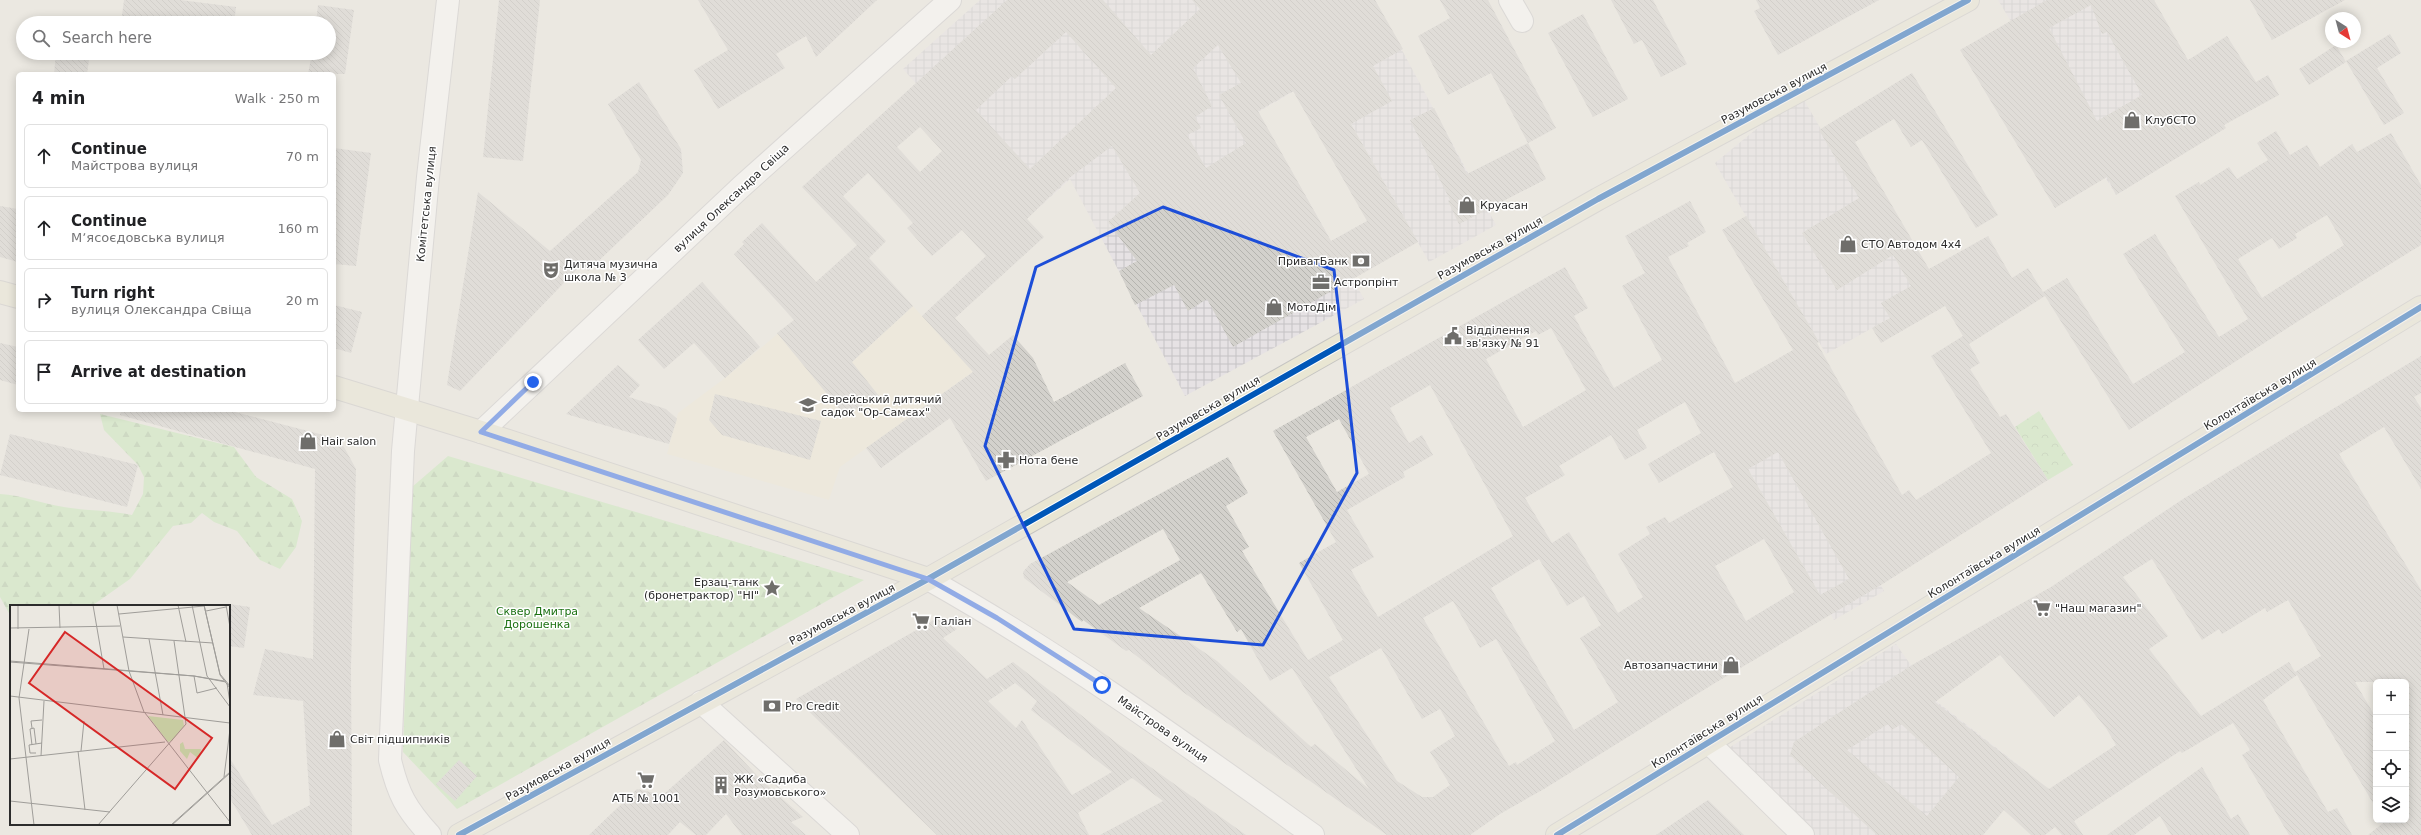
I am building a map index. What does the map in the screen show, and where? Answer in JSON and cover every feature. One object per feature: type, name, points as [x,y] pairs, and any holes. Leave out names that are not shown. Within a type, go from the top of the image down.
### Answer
[{"type":"main road","name":"Разумовська вулиця","points":[[459,835],[928,579],[1598,199],[1968,0]]},
{"type":"main road","points":[[0,292],[16,296]]},
{"type":"main road","name":"Колонтаївська вулиця","points":[[1557,835],[2421,307]]},
{"type":"main road","points":[[336,388],[481,432],[928,579]]},
{"type":"street","name":"Комітетська вулиця","points":[[406,408],[428,177],[448,0]]},
{"type":"street","name":"вулиця Олександра Свіща","points":[[481,432],[741,187],[950,0]]},
{"type":"street","points":[[1510,0],[1522,21]]},
{"type":"street","points":[[406,408],[402,458],[390,760],[397,788],[408,809],[430,835]]},
{"type":"street","name":"Майстрова вулиця","points":[[928,579],[997,618],[1102,685],[1313,835]]},
{"type":"street","points":[[701,702],[848,835]]},
{"type":"street","points":[[1708,742],[1803,835]]},
{"type":"highlighted area","points":[[1163,207],[1334,270],[1357,473],[1263,645],[1074,629],[985,446],[1036,267]]},
{"type":"shaded area","points":[[980,0],[1375,0],[1496,225],[1429,262],[1323,74],[1258,112],[1364,299],[1185,396],[1070,179],[1033,213],[903,69]]},
{"type":"shaded area","points":[[1998,0],[2121,0],[2201,142],[2116,195]]},
{"type":"shaded area","points":[[1800,93],[1920,301],[1826,354],[1715,163]]},
{"type":"shaded area","name":"Єврейський дитячий садок \"Ор-Самєах\"","points":[[913,306],[922,316],[985,351],[992,358],[840,467],[829,500],[667,454],[678,413],[725,378],[794,320],[852,362]]},
{"type":"shaded area","points":[[1773,392],[1884,591],[1834,620],[1732,441]]},
{"type":"shaded area","points":[[1896,644],[1936,701],[2031,775],[1983,835],[1804,835],[1727,749]]},
{"type":"green space","points":[[2039,411],[2073,465],[2048,480],[2015,427]]},
{"type":"green space","points":[[100,414],[234,447],[256,477],[292,499],[302,521],[296,547],[280,569],[260,560],[237,531],[214,522],[202,513],[191,523],[173,526],[130,579],[96,603],[92,605],[10,605],[10,615],[0,597],[0,494],[16,496],[64,507],[132,515],[143,494],[144,477],[138,465],[104,430]]},
{"type":"green space","name":"Сквер Дмитра Дорошенка","points":[[448,456],[864,580],[457,809],[403,752],[412,487]]},
{"type":"building","points":[[124,0],[180,0],[236,7],[235,16],[122,16]]},
{"type":"building","points":[[499,0],[540,0],[523,161],[483,157]]},
{"type":"building","points":[[698,0],[877,0],[816,57],[806,36],[776,54],[785,68],[718,109],[694,70],[728,50]]},
{"type":"building","points":[[1007,0],[1103,0],[1151,55],[1200,9],[1192,0],[1375,0],[1403,49],[1373,66],[1392,101],[1351,124],[1418,242],[1233,347],[1207,299],[1188,311],[1174,285],[1135,305],[1119,271],[1137,261],[1108,222],[1140,193],[1112,146],[1069,178],[1027,219],[1044,237],[955,318],[989,355],[1013,335],[1033,358],[1054,402],[1125,363],[1143,396],[986,481],[950,418],[881,468],[866,448],[973,372],[922,316],[986,256],[962,230],[932,256],[907,228],[913,223],[868,173],[843,196],[886,241],[869,258],[913,306],[852,362],[879,396],[845,416],[777,333],[794,320],[734,254],[744,244],[742,242],[762,223],[816,282],[857,245],[802,187]],"holes":[[[1066,32],[1116,88],[1030,169],[976,110],[1012,76],[1015,79]],[[1218,45],[1241,83],[1219,95],[1246,143],[1206,168],[1187,135],[1201,128],[1195,117],[1212,106],[1193,68]],[[1293,91],[1367,221],[1331,241],[1258,111]],[[920,127],[942,151],[920,172],[897,147]]]},
{"type":"building","points":[[1440,0],[1488,0],[1556,128],[1528,143],[1491,73],[1448,95],[1418,36],[1450,18]]},
{"type":"building","points":[[1611,0],[1653,0],[1687,64],[1661,77],[1642,40],[1634,44]]},
{"type":"building","points":[[1756,0],[1879,0],[1778,55],[1754,11],[1760,8]]},
{"type":"building","points":[[2047,0],[2154,0],[2188,60],[2227,36],[2256,82],[2268,75],[2279,95],[2224,125],[2226,128],[2116,195],[2107,177],[2055,208],[1960,50]],"holes":[[[2091,5],[2102,34],[2107,32],[2142,95],[2097,121],[2049,28]]]},
{"type":"building","points":[[2250,0],[2345,0],[2272,40]]},
{"type":"building","points":[[318,5],[354,10],[345,74],[336,74],[336,72],[308,72],[311,60],[336,60],[336,16],[317,16]]},
{"type":"building","points":[[1583,14],[1628,99],[1593,117],[1548,33]]},
{"type":"building","points":[[2390,34],[2401,53],[2377,68],[2404,113],[2384,125],[2346,61]]},
{"type":"building","points":[[2331,48],[2338,48],[2346,62],[2309,85],[2299,69]]},
{"type":"building","points":[[55,60],[89,60],[87,72],[54,72]]},
{"type":"building","points":[[1912,73],[1998,215],[1976,228],[1922,140],[1911,147],[1894,119],[1855,142],[1929,269],[1988,236],[2012,278],[2028,268],[2043,292],[2067,278],[2133,384],[2185,352],[2123,254],[2155,234],[2219,337],[2248,319],[2175,196],[2199,182],[2200,185],[2229,167],[2237,179],[2268,160],[2257,143],[2276,131],[2290,155],[2307,145],[2320,167],[2352,144],[2357,152],[2391,133],[2421,185],[2421,245],[2311,313],[2129,430],[2045,296],[1969,344],[1980,363],[1970,369],[2000,417],[2006,414],[2048,480],[1881,585],[1715,683],[1544,789],[1500,814],[1470,835],[1387,835],[1183,692],[1129,650],[1126,651],[1083,620],[1082,622],[1024,578],[1023,572],[1030,564],[1228,457],[1248,493],[1226,506],[1249,547],[1242,551],[1308,660],[1343,640],[1299,563],[1336,542],[1273,431],[1565,267],[1588,308],[1574,316],[1614,388],[1662,360],[1622,286],[1645,273],[1625,236],[1690,201],[1706,232],[1687,243],[1689,246],[1668,257],[1735,383],[1793,350],[1722,230],[1746,216],[1819,342],[1817,343],[1902,495],[1909,490],[1916,500],[1991,453],[1931,356],[1963,336],[1945,306],[1881,343],[1872,328],[1890,318],[1881,303],[1911,286],[1893,255],[1837,290],[1802,233],[1859,198],[1819,130]],"holes":[[[2327,215],[2344,245],[2262,298],[2238,259],[2272,238],[2279,249],[2297,238],[2295,234]],[[1551,328],[1586,390],[1523,427],[1486,359],[1536,331],[1538,335]],[[1430,385],[1513,536],[1378,617],[1351,570],[1374,557],[1347,510],[1405,477],[1403,472],[1433,455],[1422,435],[1409,443],[1390,408]],[[1685,402],[1701,433],[1648,464],[1659,483],[1714,452],[1733,487],[1669,523],[1665,517],[1646,527],[1650,534],[1618,554],[1643,597],[1618,613],[1569,532],[1552,543],[1525,498],[1565,475],[1559,466],[1611,435],[1625,460],[1647,448],[1637,430]],[[1339,419],[1369,474],[1337,492],[1306,437]],[[1778,452],[1849,579],[1820,595],[1748,469]],[[1163,529],[1180,560],[1099,605],[1067,582]],[[1764,539],[1794,592],[1746,621],[1715,566]],[[1539,559],[1567,606],[1584,596],[1601,625],[1580,638],[1618,702],[1574,730],[1491,588]],[[1201,573],[1237,632],[1241,629],[1270,681],[1292,668],[1369,789],[1315,744],[1311,747],[1217,661],[1139,608]],[[1453,601],[1480,648],[1496,639],[1555,741],[1517,765],[1516,762],[1509,766],[1423,618]],[[1381,648],[1422,719],[1440,709],[1455,736],[1430,752],[1450,785],[1433,797],[1422,797],[1397,781],[1329,677]]]},
{"type":"building","points":[[639,82],[681,149],[683,173],[668,195],[588,271],[582,264],[460,391],[447,385],[478,192],[550,251],[638,172],[641,160],[608,104]]},
{"type":"building","points":[[1434,108],[1467,174],[1528,143],[1546,179],[1459,224],[1448,201],[1450,200],[1410,120]]},
{"type":"building","points":[[336,148],[371,153],[356,266],[336,264]]},
{"type":"building","points":[[0,206],[16,209],[16,261],[0,257]]},
{"type":"building","points":[[702,282],[760,347],[725,378],[694,343],[664,369],[638,340]]},
{"type":"building","points":[[336,306],[362,312],[351,353],[336,349]]},
{"type":"building","points":[[0,343],[16,347],[16,384],[0,380]]},
{"type":"building","points":[[2421,356],[2421,393],[2414,397],[2421,408],[2421,489],[2384,427],[2339,454],[2421,590],[2421,835],[2368,835],[2383,823],[2409,823],[2409,679],[2373,679],[2373,682],[2355,682],[2373,713],[2373,803],[2297,675],[2263,700],[2328,812],[2337,808],[2352,835],[2289,835],[2242,755],[2250,750],[2233,723],[2182,753],[2180,751],[2074,821],[2083,835],[2062,835],[2055,827],[2045,835],[2031,835],[2004,810],[1983,835],[1877,835],[1790,755],[1794,742],[1912,665],[2051,587],[2183,499]],"holes":[[[2152,559],[2202,640],[2219,629],[2222,634],[2265,608],[2267,612],[2288,600],[2321,656],[2295,672],[2289,662],[2201,716],[2149,649],[2168,636],[2123,577]],[[2000,655],[2054,717],[2079,695],[2106,728],[2116,745],[2049,789],[1935,702]],[[1888,724],[1892,730],[1901,724],[1959,777],[1927,816],[1847,750]]]},
{"type":"building","points":[[618,365],[640,385],[629,397],[666,409],[677,419],[669,444],[566,414]]},
{"type":"building","points":[[715,394],[821,421],[810,460],[722,435],[709,420]]},
{"type":"building","points":[[121,412],[235,412],[331,437],[344,447],[356,469],[351,667],[352,835],[252,835],[230,799],[230,759],[272,825],[310,805],[303,701],[253,695],[265,649],[313,659],[315,469],[120,415]]},
{"type":"building","points":[[10,434],[138,465],[127,507],[0,475]]},
{"type":"building","points":[[229,605],[250,607],[244,648],[230,646]]},
{"type":"building","points":[[939,617],[957,629],[943,638],[987,679],[1013,662],[1118,744],[1246,835],[1100,835],[1163,801],[1132,778],[1078,813],[1089,835],[937,835],[796,699]],"holes":[[[1015,683],[1037,701],[1031,710],[1112,772],[1072,795],[1022,720],[1016,728],[988,701],[1003,691],[999,685],[1005,690]]]},
{"type":"building","name":"ЖК «Садиба Розумовського»","points":[[724,740],[762,781],[803,817],[791,822],[806,835],[742,835],[726,814],[706,835],[696,835],[680,822],[668,835],[589,835],[637,789],[663,795]]},
{"type":"building","points":[[459,760],[477,776],[455,801],[436,784]]},
{"type":"building","points":[[2202,767],[2231,819],[2238,814],[2250,835],[2171,835],[2160,816],[2134,835],[2107,835]]},
{"type":"building","points":[[1708,800],[1744,835],[1656,835]]},
{"type":"tram line","points":[[1547,835],[2421,301]]},
{"type":"tram line","points":[[1568,835],[2421,314]]},
{"type":"cycle path","points":[[459,835],[928,579],[1598,199],[1968,0]]},
{"type":"cycle path","points":[[1557,835],[2421,307]]},
{"type":"place","name":"КлубСТО","points":[[2132,120]]},
{"type":"place","name":"Круасан","points":[[1467,205]]},
{"type":"place","name":"СТО Автодом 4х4","points":[[1848,244]]},
{"type":"place","name":"ПриватБанк","points":[[1361,261]]},
{"type":"place","name":"Дитяча музична школа № 3","points":[[551,270]]},
{"type":"place","name":"Астропрінт","points":[[1321,282]]},
{"type":"place","name":"МотоДім","points":[[1274,307]]},
{"type":"place","name":"Відділення зв'язку № 91","points":[[1453,336]]},
{"type":"place","name":"Єврейський дитячий садок \"Ор-Самєах\"","points":[[808,405]]},
{"type":"place","name":"Hair salon","points":[[308,441]]},
{"type":"place","name":"Нота бене","points":[[1006,460]]},
{"type":"place","name":"Ерзац-танк (бронетрактор) \"НІ\"","points":[[772,588]]},
{"type":"place","name":"\"Наш магазин\"","points":[[2042,608]]},
{"type":"place","name":"Галіан","points":[[921,621]]},
{"type":"place","name":"Автозапчастини","points":[[1731,665]]},
{"type":"place","name":"Pro Credit","points":[[772,706]]},
{"type":"place","name":"Світ підшипників","points":[[337,739]]},
{"type":"place","name":"АТБ № 1001","points":[[646,780]]},
{"type":"place","name":"ЖК «Садиба Розумовського»","points":[[721,785]]},
{"type":"route","points":[[533,382],[481,432],[928,579],[997,618],[1102,685]]}]
